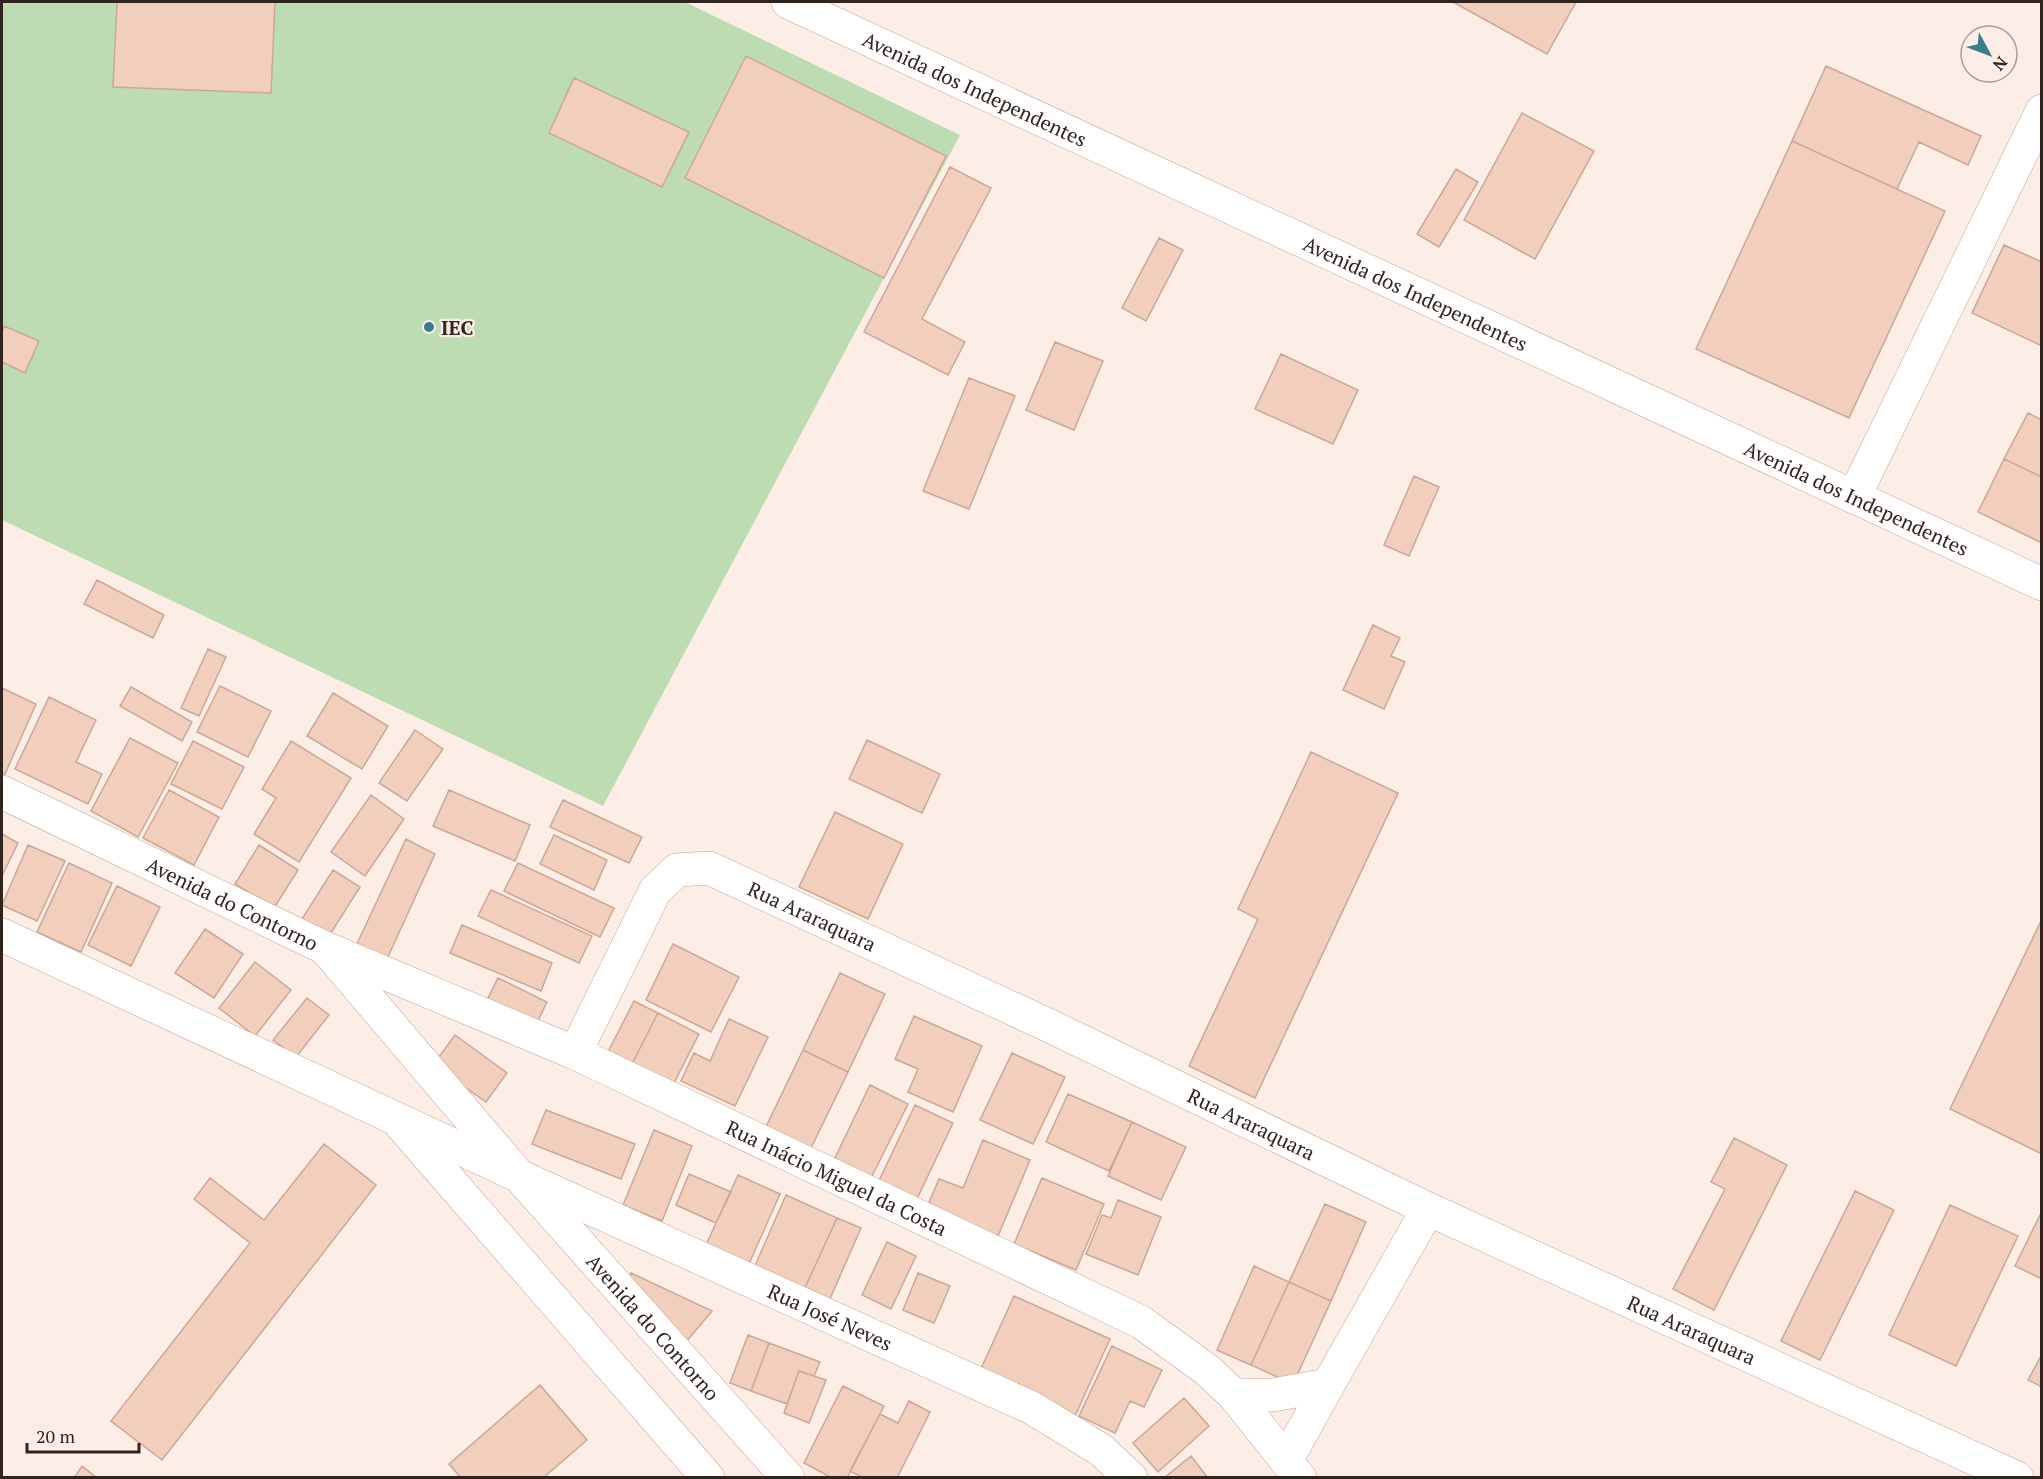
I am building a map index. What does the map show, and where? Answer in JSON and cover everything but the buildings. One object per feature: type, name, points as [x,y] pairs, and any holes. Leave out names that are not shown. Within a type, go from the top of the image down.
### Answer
[{"type":"street","name":"Avenida dos Independentes","points":[[788,2],[2042,584]]},
{"type":"street","points":[[1854,497],[2042,111]]},
{"type":"street","name":"Avenida do Contorno","points":[[2,792],[325,948],[519,1176],[788,1478]]},
{"type":"street","name":"Rua Araraquara","points":[[575,1053],[655,891],[677,870],[709,868],[1050,1026],[1428,1209],[2017,1478]]},
{"type":"street","name":"Avenida do Contorno","points":[[2,935],[519,1176]]},
{"type":"street","name":"Rua Inácio Miguel da Costa","points":[[325,948],[575,1053],[1141,1322],[1207,1370],[1234,1395],[1293,1469]]},
{"type":"street","points":[[396,1119],[708,1478]]},
{"type":"street","name":"Rua José Neves","points":[[519,1176],[1032,1408],[1101,1449],[1131,1478]]},
{"type":"street","points":[[1293,1469],[1328,1386],[1428,1209]]},
{"type":"street","points":[[1234,1395],[1273,1395],[1328,1386]]},
{"type":"green space","name":"IEC","points":[[2,2],[685,2],[960,135],[603,806],[2,520]]},
{"type":"place","name":"IEC","points":[[429,327]]}]
